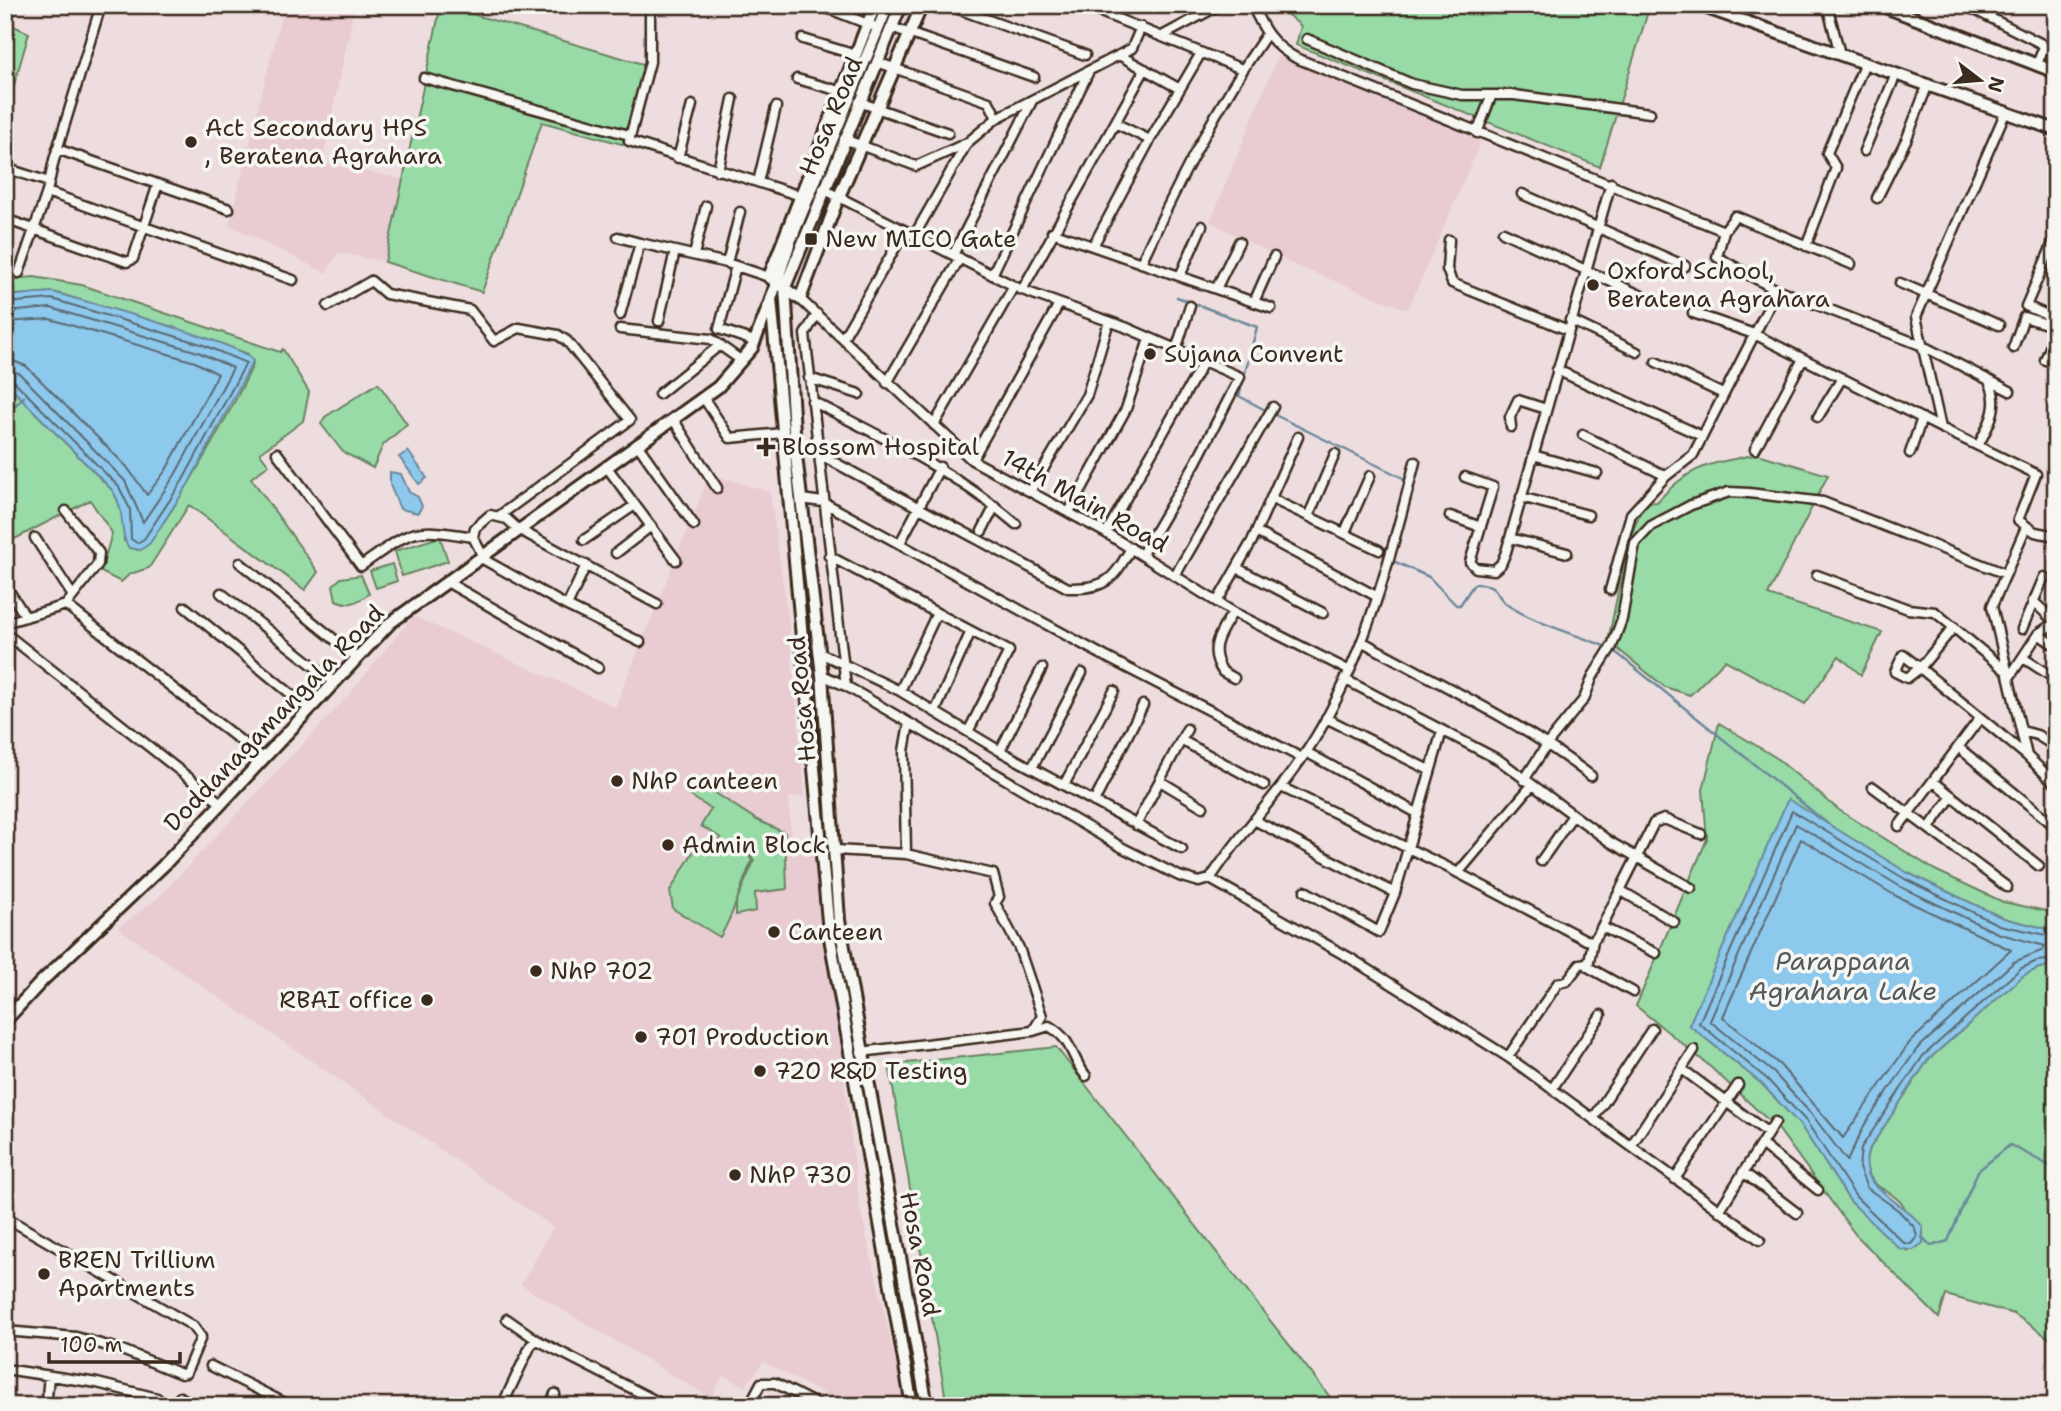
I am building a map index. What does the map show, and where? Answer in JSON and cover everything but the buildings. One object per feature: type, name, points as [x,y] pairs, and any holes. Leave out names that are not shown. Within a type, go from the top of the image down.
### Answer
[{"type":"main road","points":[[875,5],[874,26],[856,55],[840,91],[777,281],[800,299],[839,197],[922,5]]},
{"type":"main road","name":"Hosa Road","points":[[803,197],[874,26],[888,5]]},
{"type":"main road","name":"Hosa Road","points":[[901,5],[823,189],[777,281],[771,299],[829,932],[912,1406]]},
{"type":"main road","points":[[1698,5],[2056,130]]},
{"type":"main road","points":[[1880,5],[1908,10],[2056,72]]},
{"type":"main road","name":"Hosa Road","points":[[777,281],[786,303],[801,499],[820,653],[839,920],[927,1406]]},
{"type":"main road","points":[[771,299],[786,303]]},
{"type":"main road","name":"Doddanagamangala Road","points":[[5,1021],[42,981],[163,866],[390,623],[703,397],[742,361],[754,341],[771,299]]},
{"type":"main road","points":[[798,598],[813,593]]},
{"type":"street","points":[[19,273],[47,192],[57,149],[101,5]]},
{"type":"street","points":[[819,5],[874,26]]},
{"type":"street","points":[[947,5],[1085,55]]},
{"type":"street","points":[[1083,5],[1164,35],[1242,69]]},
{"type":"street","points":[[1164,35],[1220,5]]},
{"type":"street","points":[[1252,5],[1266,35],[1280,49],[1296,58],[1477,133],[1611,183],[1724,231]]},
{"type":"street","points":[[1827,5],[1840,54]]},
{"type":"street","points":[[1965,5],[2042,44],[2044,47],[2037,64]]},
{"type":"street","points":[[650,13],[650,62],[629,141],[678,159],[803,197]]},
{"type":"street","points":[[891,27],[1034,77]]},
{"type":"street","points":[[844,139],[916,166],[967,143],[997,118],[1132,48],[1140,27]]},
{"type":"street","points":[[1141,263],[1163,215],[1242,69],[1266,35]]},
{"type":"street","points":[[803,39],[856,55]]},
{"type":"street","points":[[1307,39],[1412,84],[1462,95],[1514,95],[1650,113]]},
{"type":"street","points":[[1093,246],[1201,53]]},
{"type":"street","points":[[1119,55],[1180,89]]},
{"type":"street","points":[[877,62],[989,102],[997,118]]},
{"type":"street","points":[[1806,246],[1836,168],[1826,153],[1865,63]]},
{"type":"street","points":[[934,425],[1052,232],[1145,69]]},
{"type":"street","points":[[992,275],[1089,71]]},
{"type":"street","points":[[1864,151],[1896,74]]},
{"type":"street","points":[[424,78],[629,135]]},
{"type":"street","points":[[797,79],[840,91]]},
{"type":"street","points":[[1877,198],[1907,138],[1928,85]]},
{"type":"street","points":[[1477,133],[1491,97]]},
{"type":"street","points":[[718,171],[733,99]]},
{"type":"street","points":[[887,383],[957,257],[1032,101]]},
{"type":"street","points":[[859,102],[948,133]]},
{"type":"street","points":[[678,159],[692,104]]},
{"type":"street","points":[[758,182],[776,107]]},
{"type":"street","points":[[1941,428],[1916,317],[2006,111]]},
{"type":"street","points":[[1115,123],[1150,140]]},
{"type":"street","points":[[914,236],[967,143]]},
{"type":"street","points":[[57,149],[229,209]]},
{"type":"street","points":[[5,168],[50,182]]},
{"type":"street","points":[[1465,477],[1493,487],[1471,562],[1476,568],[1494,570],[1501,564],[1510,538],[1584,269],[1611,183]]},
{"type":"street","points":[[5,219],[127,262],[133,259],[158,184]]},
{"type":"street","points":[[823,189],[1018,288],[1109,321],[1240,377],[1196,462],[1142,554]]},
{"type":"street","points":[[47,192],[293,281]]},
{"type":"street","points":[[1522,194],[1685,267]]},
{"type":"street","points":[[694,256],[706,206]]},
{"type":"street","points":[[727,263],[740,212]]},
{"type":"street","points":[[1851,264],[1735,216],[1724,231],[1717,257],[1771,287],[1923,346],[2010,391]]},
{"type":"street","points":[[1180,276],[1202,226]]},
{"type":"street","points":[[843,338],[905,231]]},
{"type":"street","points":[[1052,232],[1271,308]]},
{"type":"street","points":[[1503,232],[1655,302]]},
{"type":"street","points":[[2056,236],[2025,306],[2056,319]]},
{"type":"street","points":[[618,237],[727,263],[777,281]]},
{"type":"street","points":[[1449,240],[1447,269],[1452,283],[1567,330]]},
{"type":"street","points":[[1216,289],[1239,242]]},
{"type":"street","points":[[620,315],[640,243]]},
{"type":"street","points":[[659,321],[675,251]]},
{"type":"street","points":[[1254,302],[1274,257]]},
{"type":"street","points":[[736,266],[719,330],[754,341]]},
{"type":"street","points":[[328,306],[371,281],[386,295],[470,310],[495,341],[519,328],[558,335],[567,341],[630,420],[499,516]]},
{"type":"street","points":[[1900,283],[1999,326]]},
{"type":"street","points":[[1610,590],[1631,514],[1666,476],[1693,455],[1773,298],[1771,287]]},
{"type":"street","name":"14th Main Road","points":[[800,299],[972,460],[1106,533],[1176,574],[1233,612],[1348,670]]},
{"type":"street","points":[[972,460],[1059,304]]},
{"type":"street","points":[[1176,350],[1190,306]]},
{"type":"street","points":[[1693,313],[1754,334],[2036,474],[2018,520],[2026,527],[2056,536]]},
{"type":"street","points":[[817,314],[806,334],[809,378],[846,685]]},
{"type":"street","points":[[2013,348],[2024,317],[2056,327]]},
{"type":"street","points":[[1570,320],[1637,352]]},
{"type":"street","points":[[1031,490],[1087,395],[1109,321]]},
{"type":"street","points":[[620,329],[701,337],[720,345],[742,361]]},
{"type":"street","points":[[2045,360],[2056,334]]},
{"type":"street","points":[[1069,512],[1126,409],[1149,339]]},
{"type":"street","points":[[659,394],[720,345]]},
{"type":"street","points":[[1755,449],[1803,359]]},
{"type":"street","points":[[1106,533],[1204,361]]},
{"type":"street","points":[[1656,362],[1723,394]]},
{"type":"street","points":[[1557,370],[1702,436]]},
{"type":"street","points":[[809,378],[859,394]]},
{"type":"street","points":[[1818,417],[1842,378]]},
{"type":"street","points":[[1978,446],[1995,407],[1996,398],[1989,381]]},
{"type":"street","points":[[703,397],[730,438],[783,433]]},
{"type":"street","points":[[1511,427],[1510,417],[1518,400],[1546,409]]},
{"type":"street","points":[[812,401],[940,467],[1016,524]]},
{"type":"street","points":[[1176,574],[1273,407]]},
{"type":"street","points":[[1910,453],[1922,418]]},
{"type":"street","points":[[673,419],[717,488]]},
{"type":"street","points":[[1583,435],[1666,476]]},
{"type":"street","points":[[1217,603],[1256,532],[1298,437]]},
{"type":"street","points":[[637,444],[694,524]]},
{"type":"street","points":[[796,447],[817,453],[920,506],[1068,588],[1089,588],[1108,582],[1131,548]]},
{"type":"street","points":[[277,453],[361,566],[409,532],[427,530],[473,537]]},
{"type":"street","points":[[1309,515],[1335,454]]},
{"type":"street","points":[[1533,455],[1597,473]]},
{"type":"street","points":[[822,675],[846,685],[1123,848],[1179,877],[1199,882],[1210,879],[1304,755],[1326,718],[1363,642],[1415,462]]},
{"type":"street","points":[[606,466],[676,560]]},
{"type":"street","points":[[901,543],[940,467]]},
{"type":"street","points":[[1345,532],[1370,476]]},
{"type":"street","points":[[1458,873],[1528,782],[1548,743],[1584,699],[1622,619],[1635,542],[1642,532],[1691,505],[1729,492],[1823,502],[2006,574]]},
{"type":"street","points":[[1521,498],[1588,515]]},
{"type":"street","points":[[801,499],[823,502],[1106,657],[1417,813]]},
{"type":"street","points":[[1272,499],[1379,550]]},
{"type":"street","points":[[584,540],[635,505]]},
{"type":"street","points":[[982,531],[995,506]]},
{"type":"street","points":[[5,623],[66,605],[98,564],[99,553],[66,511]]},
{"type":"street","points":[[473,537],[482,519],[490,515],[499,516],[518,529],[657,604]]},
{"type":"street","points":[[1450,516],[1481,527]]},
{"type":"street","points":[[616,553],[651,526]]},
{"type":"street","points":[[2026,527],[1993,606],[2011,675],[2027,756]]},
{"type":"street","points":[[1256,532],[1376,596]]},
{"type":"street","points":[[473,537],[482,557],[567,606],[640,642]]},
{"type":"street","points":[[34,538],[73,596]]},
{"type":"street","points":[[1510,538],[1567,553]]},
{"type":"street","points":[[829,556],[1009,651],[968,732]]},
{"type":"street","points":[[240,564],[356,657]]},
{"type":"street","points":[[567,606],[586,565]]},
{"type":"street","points":[[1237,568],[1323,613]]},
{"type":"street","points":[[1817,575],[1908,609],[1936,612],[2011,675]]},
{"type":"street","points":[[2022,629],[2044,577]]},
{"type":"street","points":[[447,582],[598,668]]},
{"type":"street","points":[[5,584],[26,617]]},
{"type":"street","points":[[221,593],[333,681]]},
{"type":"street","points":[[2011,675],[2038,635],[2055,620],[2033,601]]},
{"type":"street","points":[[66,605],[263,758]]},
{"type":"street","points":[[185,607],[308,708]]},
{"type":"street","points":[[1233,612],[1215,642],[1214,652],[1223,673],[1234,678]]},
{"type":"street","points":[[900,691],[937,613]]},
{"type":"street","points":[[1954,627],[1920,668],[2027,756],[2056,784]]},
{"type":"street","points":[[935,712],[971,631]]},
{"type":"street","points":[[5,633],[222,804]]},
{"type":"street","points":[[2038,635],[2056,646]]},
{"type":"street","points":[[1363,642],[1548,743],[1591,776]]},
{"type":"street","points":[[820,653],[843,661],[900,691],[1000,751],[1182,849]]},
{"type":"street","points":[[2023,659],[2056,679]]},
{"type":"street","points":[[1000,751],[1042,668]]},
{"type":"street","points":[[1032,768],[1082,673]]},
{"type":"street","points":[[1344,679],[1499,760],[1573,816],[1690,888]]},
{"type":"street","points":[[1064,785],[1114,691]]},
{"type":"street","points":[[1094,802],[1143,705]]},
{"type":"street","points":[[1326,718],[1429,770]]},
{"type":"street","points":[[1899,826],[1980,718]]},
{"type":"street","points":[[906,854],[904,751],[909,723]]},
{"type":"street","points":[[1136,825],[1187,729]]},
{"type":"street","points":[[1305,891],[1379,932],[1395,892],[1442,731]]},
{"type":"street","points":[[2022,731],[2037,735],[2056,747]]},
{"type":"street","points":[[1181,740],[1264,785]]},
{"type":"street","points":[[1958,747],[2056,827]]},
{"type":"street","points":[[1160,781],[1203,807]]},
{"type":"street","points":[[1933,781],[2039,866]]},
{"type":"street","points":[[1873,787],[2007,887]]},
{"type":"street","points":[[1280,788],[1407,851],[1458,873],[1547,921],[1593,941]]},
{"type":"street","points":[[1929,828],[1952,796]]},
{"type":"street","points":[[1541,861],[1573,816]]},
{"type":"street","points":[[1633,992],[1588,967],[1593,941],[1658,819],[1701,834]]},
{"type":"street","points":[[1254,820],[1395,892]]},
{"type":"street","points":[[835,850],[906,854],[993,874],[999,897],[995,903],[1019,948],[1042,1016],[1032,1031]]},
{"type":"street","points":[[1210,879],[1350,958],[1508,1057],[1760,1240]]},
{"type":"street","points":[[1620,890],[1674,922]]},
{"type":"street","points":[[1602,927],[1656,953]]},
{"type":"street","points":[[1508,1057],[1558,983],[1567,981],[1580,964],[1587,962]]},
{"type":"street","points":[[1552,1089],[1601,1015]]},
{"type":"street","points":[[861,1052],[1032,1031],[1048,1026],[1068,1041],[1086,1076]]},
{"type":"street","points":[[1593,1119],[1652,1029]]},
{"type":"street","points":[[1630,1146],[1695,1050]]},
{"type":"street","points":[[1682,1069],[1768,1133]]},
{"type":"street","points":[[1675,1178],[1738,1085]]},
{"type":"street","points":[[1719,1211],[1775,1122]]},
{"type":"street","points":[[1761,1144],[1818,1190]]},
{"type":"street","points":[[1743,1172],[1797,1213]]},
{"type":"street","points":[[5,1217],[193,1326],[201,1337],[186,1373],[181,1374],[122,1350],[76,1336],[5,1331]]},
{"type":"street","points":[[507,1319],[537,1340],[666,1406]]},
{"type":"street","points":[[502,1406],[531,1345],[537,1340]]},
{"type":"street","points":[[211,1366],[291,1406]]},
{"type":"street","points":[[5,1369],[97,1383],[158,1398]]},
{"type":"street","points":[[46,1406],[49,1376]]},
{"type":"street","points":[[749,1406],[761,1383],[775,1383],[820,1406]]},
{"type":"street","points":[[549,1406],[555,1394]]},
{"type":"street","points":[[180,1397],[196,1406]]},
{"type":"shaded area","points":[[284,5],[355,5],[322,163],[403,179],[385,262],[338,253],[326,273],[229,225]]},
{"type":"shaded area","points":[[1278,56],[1481,141],[1408,310],[1294,265],[1210,222]]},
{"type":"shaded area","points":[[710,474],[770,492],[789,625],[805,796],[789,797],[791,841],[815,843],[860,1208],[906,1406],[847,1406],[763,1362],[745,1387],[723,1375],[711,1398],[521,1285],[553,1227],[118,928],[160,896],[347,697],[413,616],[615,707]]},
{"type":"green space","points":[[441,5],[653,67],[629,146],[542,122],[482,292],[385,262]]},
{"type":"green space","points":[[1276,5],[1650,5],[1600,167],[1296,45],[1301,26]]},
{"type":"green space","points":[[5,22],[29,33],[5,116]]},
{"type":"green space","points":[[34,277],[82,285],[280,352],[283,349],[309,392],[303,421],[260,453],[269,465],[251,478],[318,572],[305,590],[189,505],[149,568],[130,574],[121,582],[101,572],[112,533],[90,500],[5,544],[5,382],[113,491],[123,511],[124,541],[137,550],[148,542],[180,497],[217,434],[253,364],[248,354],[203,337],[53,292],[5,296],[5,280]]},
{"type":"green space","points":[[378,383],[407,424],[383,445],[373,468],[343,452],[321,424],[325,417]]},
{"type":"green space","points":[[1758,454],[1828,475],[1768,595],[1882,632],[1861,675],[1839,656],[1805,704],[1725,660],[1690,695],[1665,687],[1608,641],[1628,543],[1644,503],[1657,502],[1680,480],[1702,468]]},
{"type":"green space","points":[[440,537],[448,561],[402,576],[395,551]]},
{"type":"green space","points":[[392,564],[397,581],[376,588],[370,571]]},
{"type":"green space","points":[[361,575],[369,594],[353,603],[336,600],[333,585],[341,578]]},
{"type":"green space","points":[[1719,723],[1775,757],[1839,810],[1935,870],[2003,902],[2056,913],[2056,931],[2003,918],[1908,873],[1693,1019],[1689,1025],[1762,1084],[1801,1126],[1850,1201],[1908,1251],[1920,1246],[1911,1220],[1896,1198],[1870,1179],[1866,1163],[1868,1151],[1928,1060],[2024,975],[2039,968],[2056,965],[2056,1343],[2014,1314],[1946,1295],[1939,1318],[1855,1234],[1779,1130],[1706,1063],[1636,1006],[1707,839],[1703,790]]},
{"type":"green space","points":[[694,779],[757,820],[785,833],[787,889],[755,893],[756,911],[736,915],[736,903],[720,937],[673,909],[670,891],[699,842],[714,850],[721,838],[701,826],[711,809],[686,793]],"holes":[[[751,840],[749,852],[754,861],[738,898],[752,861],[747,852]]]},
{"type":"green space","points":[[1056,1047],[1337,1406],[947,1406],[889,1065]]},
{"type":"water","points":[[53,292],[222,344],[243,353],[253,361],[189,483],[150,543],[141,550],[129,548],[126,543],[120,507],[113,491],[5,382],[5,296]]},
{"type":"water","points":[[408,451],[427,478],[419,484],[399,457]]},
{"type":"water","points":[[390,472],[401,474],[409,492],[418,497],[422,506],[418,513],[400,509],[390,485]]},
{"type":"water","name":"Parappana Agrahara Lake","points":[[1788,799],[1908,873],[2003,918],[2056,931],[2056,965],[2039,968],[2024,975],[1928,1060],[1868,1151],[1866,1164],[1869,1175],[1884,1193],[1923,1227],[1923,1243],[1913,1250],[1900,1249],[1850,1201],[1801,1126],[1762,1084],[1689,1025]]},
{"type":"waterway","points":[[1177,297],[1257,327],[1239,396],[1267,411]]},
{"type":"waterway","points":[[5,415],[24,397]]},
{"type":"waterway","points":[[1273,414],[1403,478],[1406,487]]},
{"type":"waterway","points":[[1398,510],[1384,557],[1429,577],[1456,605],[1460,605],[1474,584],[1489,585],[1504,602],[1520,612],[1607,647]]},
{"type":"waterway","points":[[1613,650],[1828,824]]},
{"type":"waterway","points":[[1922,1237],[1931,1246],[1948,1241],[1978,1171],[2010,1145],[2056,1169]]},
{"type":"waterway","points":[[1867,1174],[1877,1188]]},
{"type":"place","name":"Act Secondary HPS , Beratena Agrahara","points":[[191,142]]},
{"type":"place","name":"New MICO Gate","points":[[811,239]]},
{"type":"place","name":"Oxford School, Beratena Agrahara","points":[[1593,285]]},
{"type":"place","name":"Sujana Convent","points":[[1150,354]]},
{"type":"place","name":"Blossom Hospital","points":[[766,447]]},
{"type":"place","name":"NhP canteen","points":[[617,781]]},
{"type":"place","name":"Admin Block","points":[[668,845]]},
{"type":"place","name":"Canteen","points":[[774,932]]},
{"type":"place","name":"NhP 702","points":[[536,971]]},
{"type":"place","name":"RBAI office","points":[[427,1000]]},
{"type":"place","name":"701 Production","points":[[641,1037]]},
{"type":"place","name":"720 R&D Testing","points":[[760,1071]]},
{"type":"place","name":"NhP 730","points":[[735,1175]]},
{"type":"place","name":"BREN Trillium Apartments","points":[[44,1274]]}]
